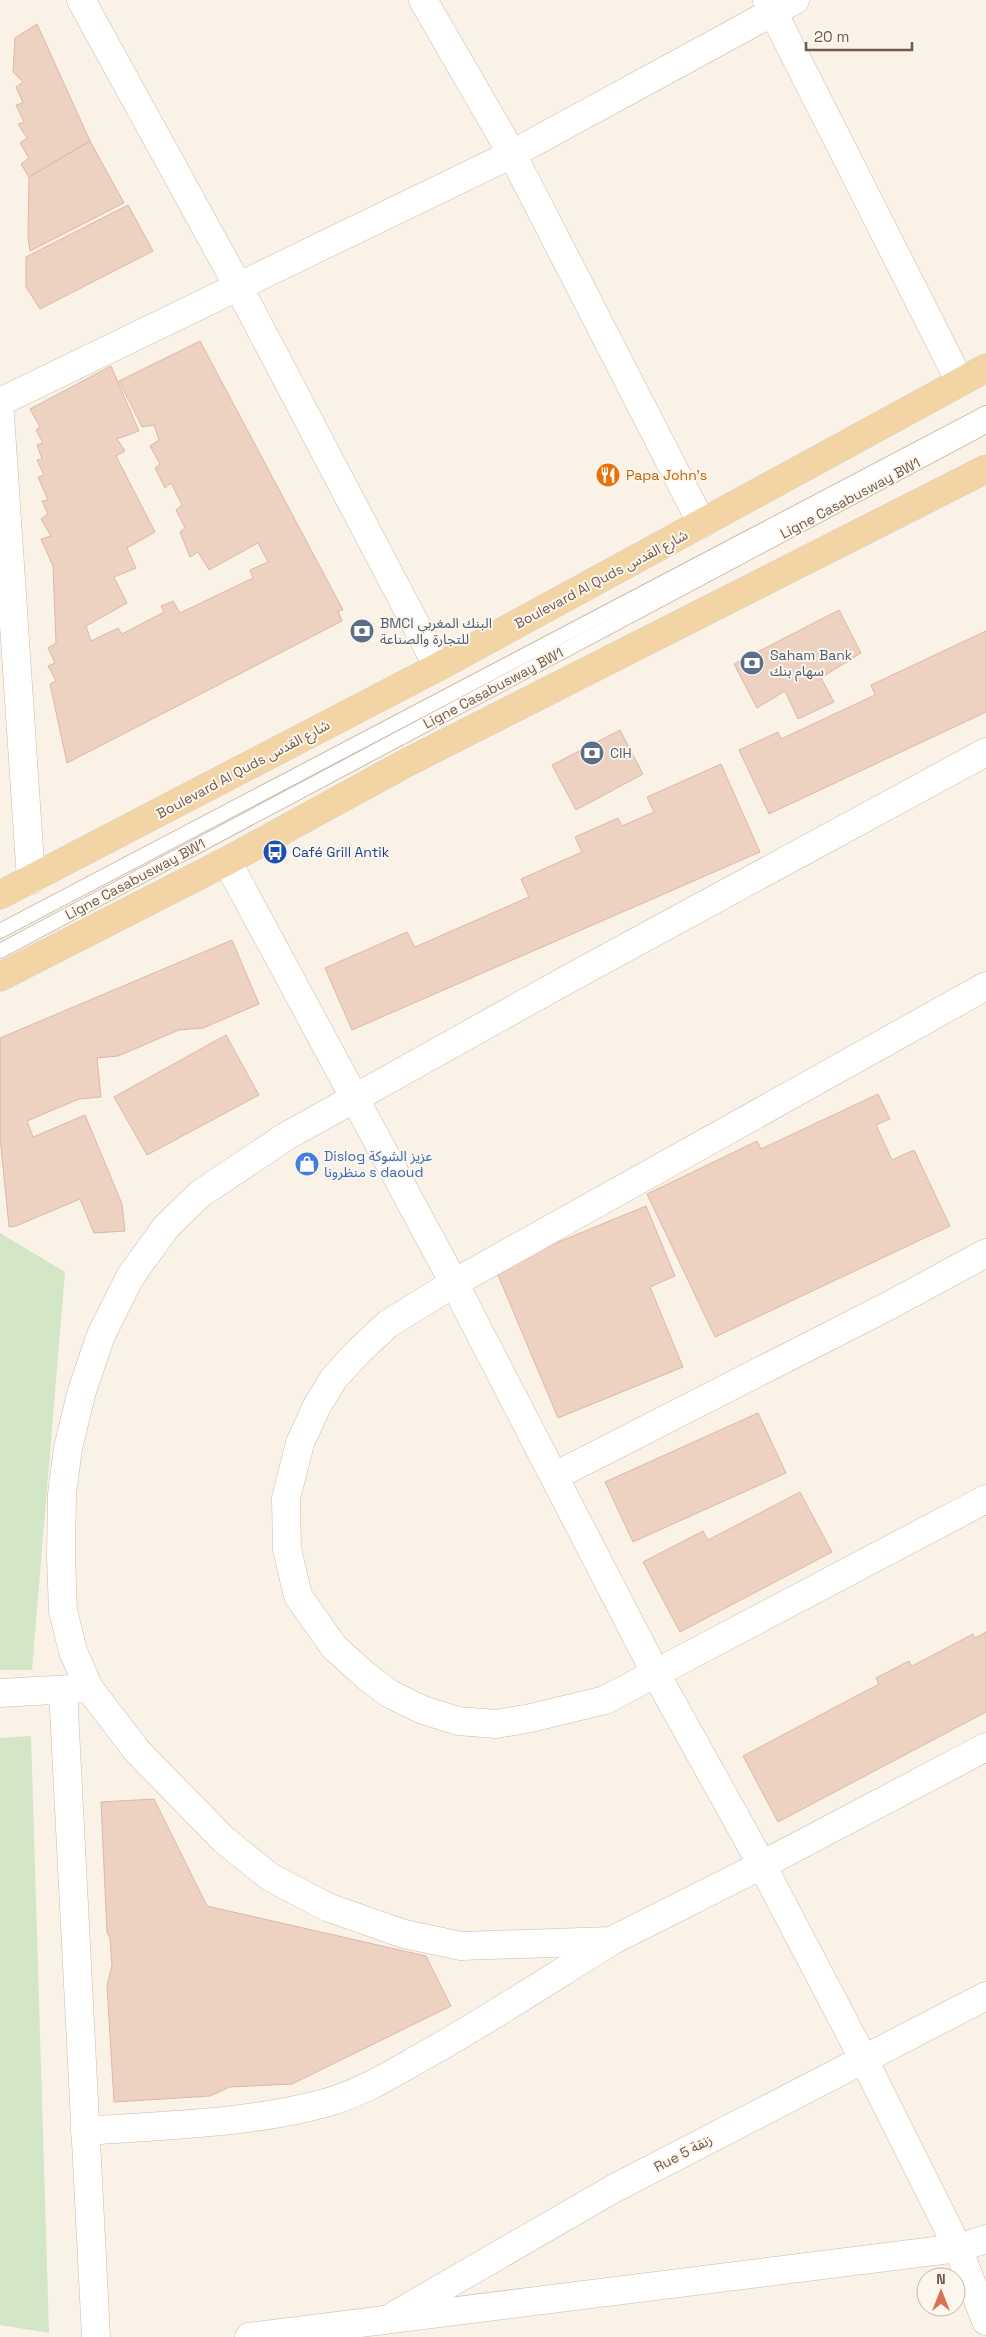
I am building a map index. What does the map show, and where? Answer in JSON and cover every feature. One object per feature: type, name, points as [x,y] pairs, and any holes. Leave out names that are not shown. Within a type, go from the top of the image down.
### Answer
[{"type":"main road","name":"Boulevard Al Quds شارع القدس","points":[[0,895],[438,667],[986,368]]},
{"type":"main road","points":[[0,977],[228,861],[406,763],[986,469]]},
{"type":"street","points":[[81,0],[238,286],[438,667]]},
{"type":"street","points":[[423,0],[512,154],[702,524]]},
{"type":"street","points":[[0,402],[512,154],[778,4],[960,382]]},
{"type":"street","points":[[0,414],[31,880]]},
{"type":"street","points":[[96,2337],[85,2131],[78,1946],[76,1689],[73,1651],[63,1611],[60,1557],[62,1494],[68,1448],[82,1391],[101,1336],[130,1277],[166,1227],[200,1194],[285,1137],[986,752]]},
{"type":"street","points":[[228,861],[353,1098],[454,1283],[656,1674],[762,1865],[863,2058],[958,2248],[986,2321]]},
{"type":"street","points":[[986,986],[454,1283],[388,1324],[334,1378],[317,1406],[300,1443],[286,1498],[287,1549],[298,1596],[334,1647],[366,1676],[390,1694],[415,1706],[458,1721],[496,1724],[606,1700],[986,1499]]},
{"type":"street","points":[[555,1476],[883,1308],[986,1253]]},
{"type":"street","points":[[0,1693],[76,1689],[224,1840],[270,1877],[327,1907],[404,1934],[461,1946],[611,1941]]},
{"type":"street","points":[[85,2131],[188,2123],[267,2114],[326,2103],[374,2084],[432,2052],[611,1941],[762,1865],[986,1748]]},
{"type":"street","name":"Rue 5 زنقة","points":[[386,2320],[613,2189],[986,1996]]},
{"type":"street","points":[[248,2337],[958,2248],[986,2239]]},
{"type":"lane","name":"Ligne Casabusway BW1","points":[[0,931],[986,413]]},
{"type":"lane","name":"Ligne Casabusway BW1","points":[[0,951],[986,426]]},
{"type":"green space","points":[[0,1233],[65,1272],[32,1670],[0,1670]]},
{"type":"green space","points":[[31,1736],[49,2333],[0,2325],[0,1738]]},
{"type":"building","points":[[37,24],[90,141],[29,177],[21,164],[29,158],[20,143],[27,138],[18,124],[24,122],[16,105],[23,103],[16,87],[23,82],[13,72],[15,38]]},
{"type":"building","points":[[90,141],[124,203],[30,251],[28,237],[29,177]]},
{"type":"building","points":[[128,205],[153,251],[40,309],[26,287],[26,257]]},
{"type":"building","points":[[200,341],[343,610],[338,611],[342,621],[67,763],[50,684],[56,681],[48,666],[55,663],[48,648],[56,643],[53,566],[41,539],[51,536],[41,519],[48,514],[42,501],[48,500],[38,477],[44,475],[37,460],[42,459],[37,445],[43,443],[36,430],[40,427],[30,409],[111,366],[139,431],[117,439],[125,451],[116,456],[155,532],[127,548],[136,568],[114,577],[127,603],[86,626],[91,641],[118,628],[122,634],[164,612],[161,606],[173,601],[180,613],[253,578],[250,570],[268,562],[258,543],[209,570],[198,552],[190,557],[180,532],[185,528],[176,510],[182,505],[171,483],[165,488],[155,468],[160,464],[150,446],[159,440],[154,425],[142,427],[119,381]]},
{"type":"building","points":[[839,610],[861,653],[821,678],[834,702],[798,719],[785,691],[757,708],[734,664]]},
{"type":"building","points":[[986,631],[986,712],[769,814],[739,750],[778,732],[781,739],[875,695],[871,685]]},
{"type":"building","points":[[620,730],[643,774],[576,810],[552,765]]},
{"type":"building","points":[[721,764],[760,852],[352,1030],[325,968],[407,932],[415,947],[529,897],[521,879],[582,852],[575,837],[618,818],[622,826],[654,812],[647,797]]},
{"type":"building","points":[[232,940],[259,1004],[203,1028],[179,1030],[118,1056],[97,1058],[101,1097],[79,1099],[27,1121],[33,1137],[85,1115],[122,1204],[125,1231],[94,1233],[80,1199],[16,1226],[9,1227],[0,1137],[0,1038]]},
{"type":"building","points":[[226,1035],[259,1095],[147,1155],[114,1097]]},
{"type":"building","points":[[878,1094],[890,1119],[876,1125],[892,1160],[914,1150],[950,1226],[715,1337],[647,1194],[757,1141],[761,1149]]},
{"type":"building","points":[[646,1206],[675,1276],[650,1287],[683,1367],[558,1418],[495,1268]]},
{"type":"building","points":[[758,1413],[786,1473],[633,1542],[605,1482]]},
{"type":"building","points":[[800,1492],[832,1552],[680,1632],[643,1562],[703,1531],[708,1540]]},
{"type":"building","points":[[986,1632],[986,1712],[778,1822],[743,1756],[879,1684],[876,1678],[909,1661],[912,1666],[973,1634],[975,1638]]},
{"type":"building","points":[[154,1799],[207,1906],[426,1956],[451,2006],[292,2084],[230,2087],[210,2096],[114,2102],[107,1985],[112,1966],[110,1938],[107,1932],[101,1802]]},
{"type":"place","name":"Papa John's","points":[[608,475]]},
{"type":"place","name":"BMCI البنك المغربي للتجارة والصناعة","points":[[362,631]]},
{"type":"place","name":"Saham Bank سهام بنك","points":[[752,663]]},
{"type":"place","name":"CIH","points":[[592,753]]},
{"type":"place","name":"Café Grill Antik","points":[[275,852]]},
{"type":"place","name":"Dislog عزيز الشوكة منظرونا s daoud","points":[[307,1164]]}]
